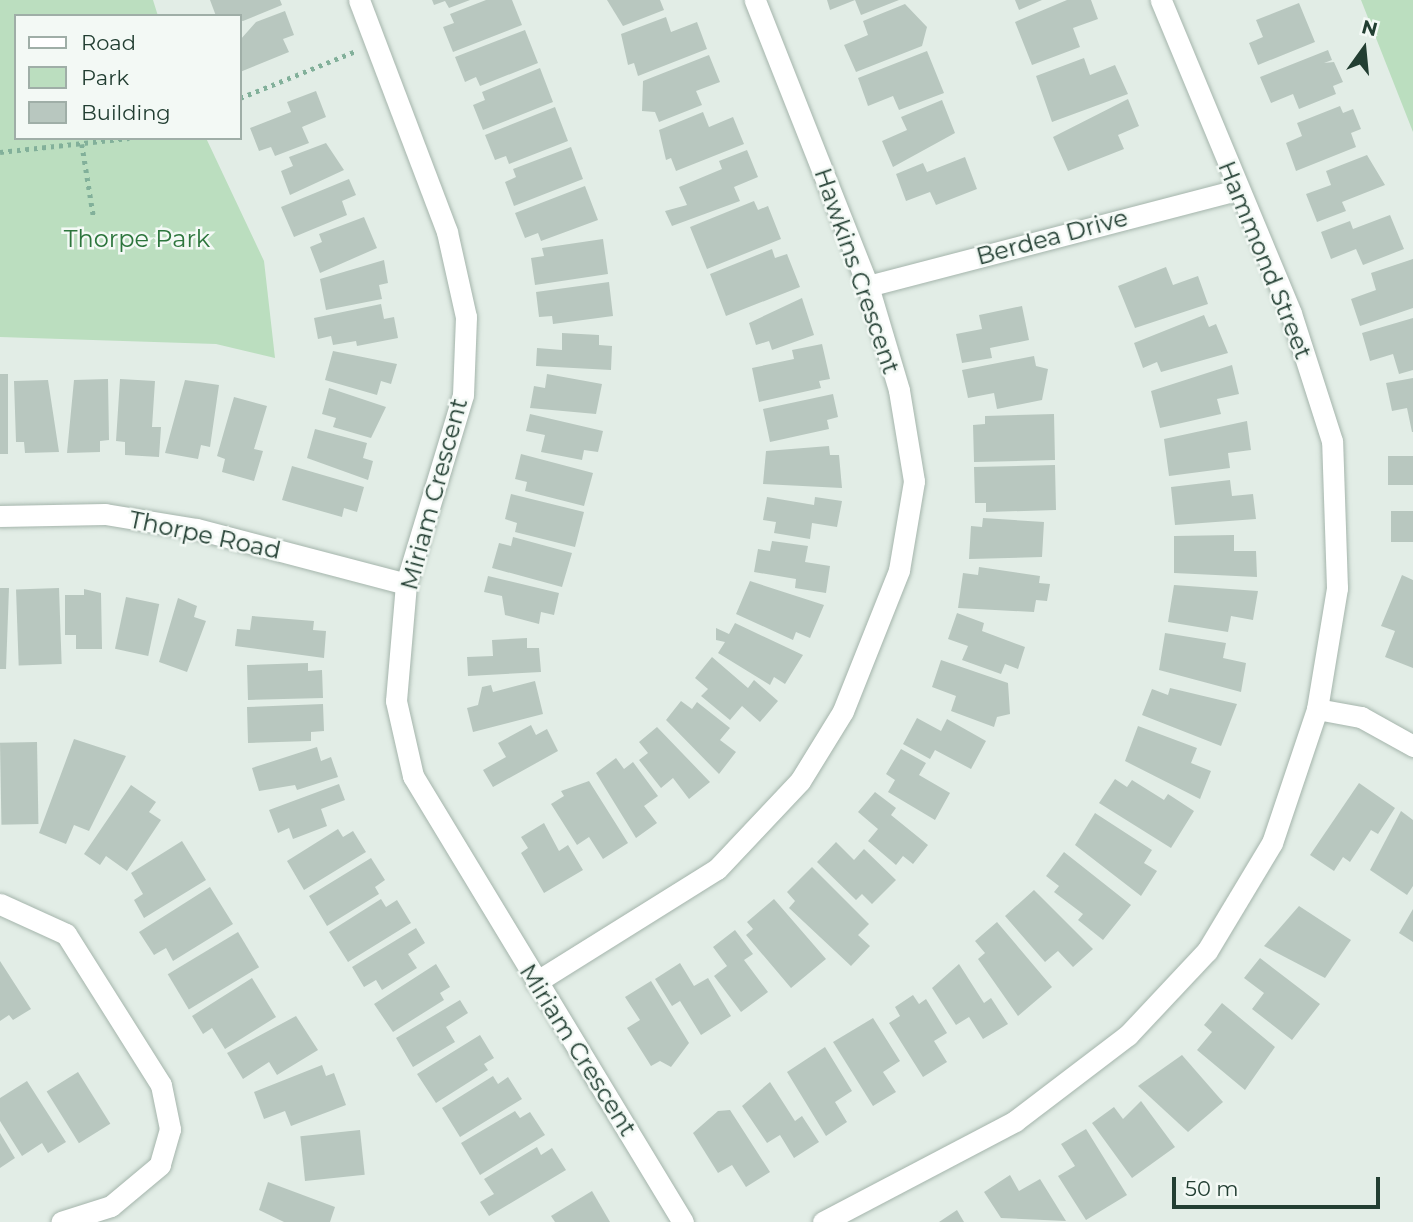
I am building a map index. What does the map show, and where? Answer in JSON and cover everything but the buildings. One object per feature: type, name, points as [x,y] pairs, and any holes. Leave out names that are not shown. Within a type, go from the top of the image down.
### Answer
[{"type":"street","name":"Miriam Crescent","points":[[359,0],[378,44],[447,232],[466,317],[463,396],[406,584],[396,701],[413,776],[683,1222]]},
{"type":"street","name":"Hawkins Crescent","points":[[536,982],[717,869],[800,781],[843,711],[899,570],[914,481],[899,390],[868,286],[755,0]]},
{"type":"street","name":"Hammond Street","points":[[823,1222],[1014,1121],[1137,1025],[1207,951],[1272,843],[1317,709],[1337,588],[1332,441],[1291,313],[1236,190],[1161,0]]},
{"type":"street","name":"Berdea Drive","points":[[868,286],[1236,190]]},
{"type":"street","name":"Thorpe Road","points":[[0,516],[105,514],[197,529],[406,584]]},
{"type":"street","points":[[1317,709],[1361,717],[1413,746]]},
{"type":"street","points":[[0,904],[66,934],[161,1085],[170,1129],[160,1165],[111,1206],[61,1222]]},
{"type":"path","points":[[242,97],[378,44]]},
{"type":"path","points":[[0,152],[113,140]]},
{"type":"path","points":[[82,144],[94,219]]},
{"type":"green space","name":"Thorpe Park","points":[[0,0],[153,0],[157,14],[14,14],[14,140],[207,140],[264,261],[275,358],[216,344],[0,337]]},
{"type":"green space","points":[[1361,0],[1413,0],[1413,132]]}]
